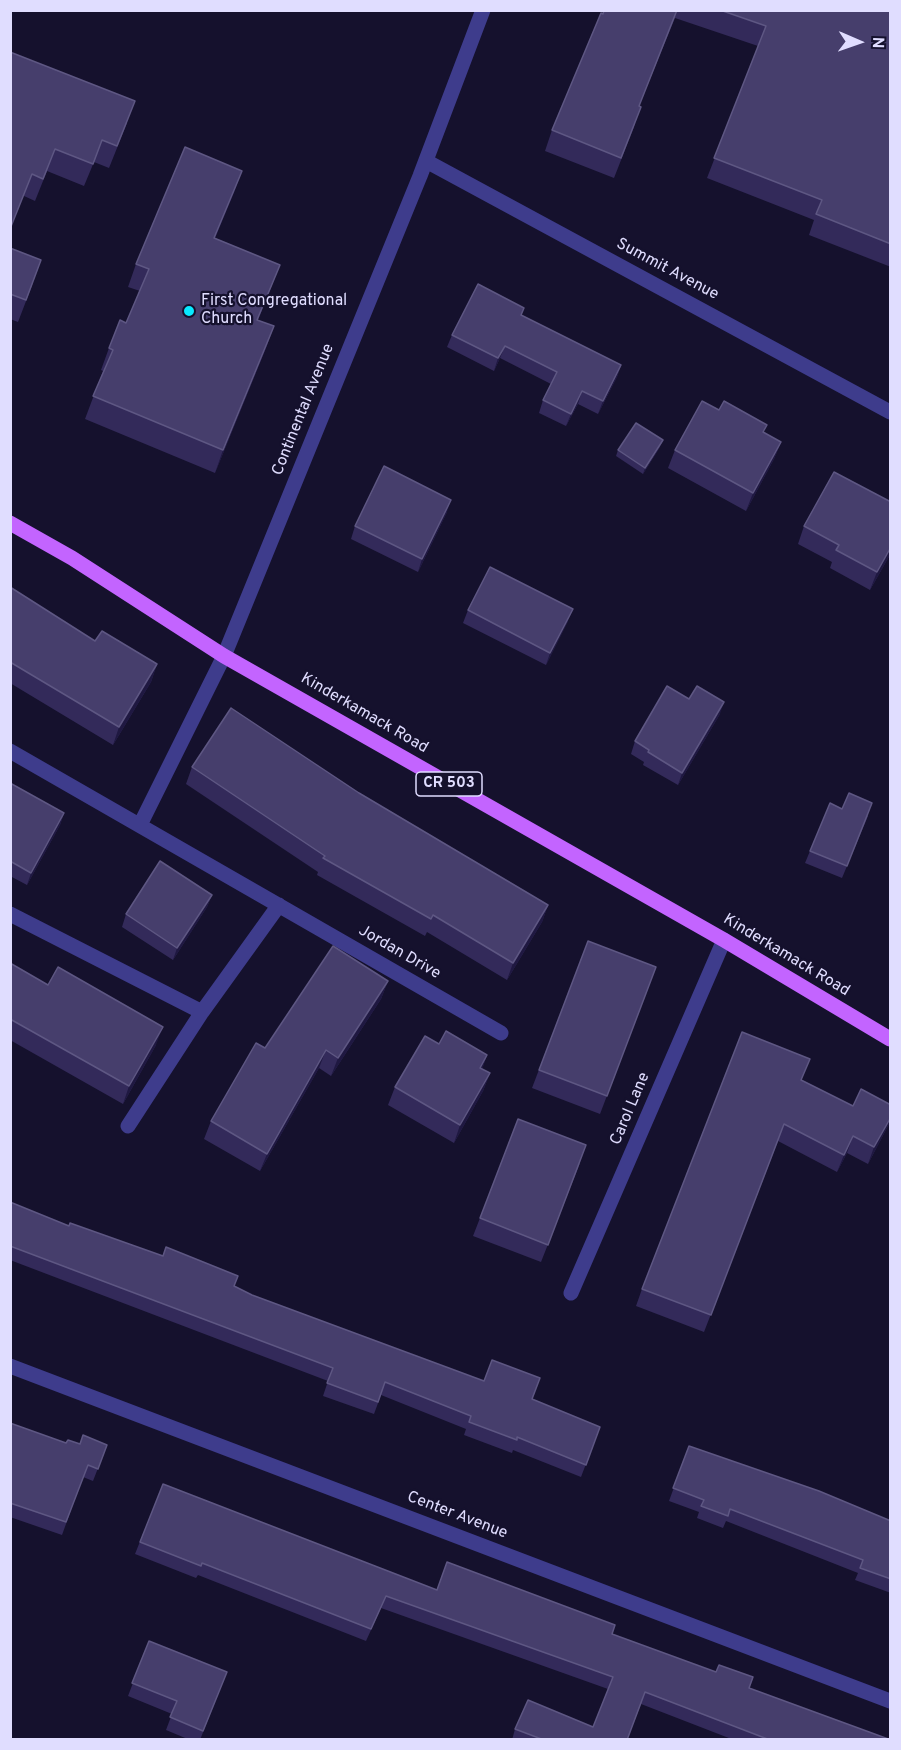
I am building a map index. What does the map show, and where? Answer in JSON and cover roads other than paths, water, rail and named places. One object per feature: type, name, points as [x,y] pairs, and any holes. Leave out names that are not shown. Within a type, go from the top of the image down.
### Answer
[{"type":"main road","name":"Kinderkamack Road","points":[[10,523],[72,558],[224,656],[724,940],[891,1039]]},
{"type":"street","name":"Continental Avenue","points":[[224,656],[426,161],[483,10]]},
{"type":"street","name":"Summit Avenue","points":[[426,161],[891,412]]},
{"type":"street","points":[[140,825],[224,656]]},
{"type":"street","name":"Jordan Drive","points":[[10,751],[501,1033]]},
{"type":"street","points":[[128,1126],[202,1012],[279,905]]},
{"type":"street","points":[[10,914],[202,1012]]},
{"type":"street","name":"Carol Lane","points":[[570,1293],[724,940]]},
{"type":"street","name":"Center Avenue","points":[[10,1366],[891,1701]]},
{"type":"place","name":"First Congregational Church","points":[[189,311]]}]
